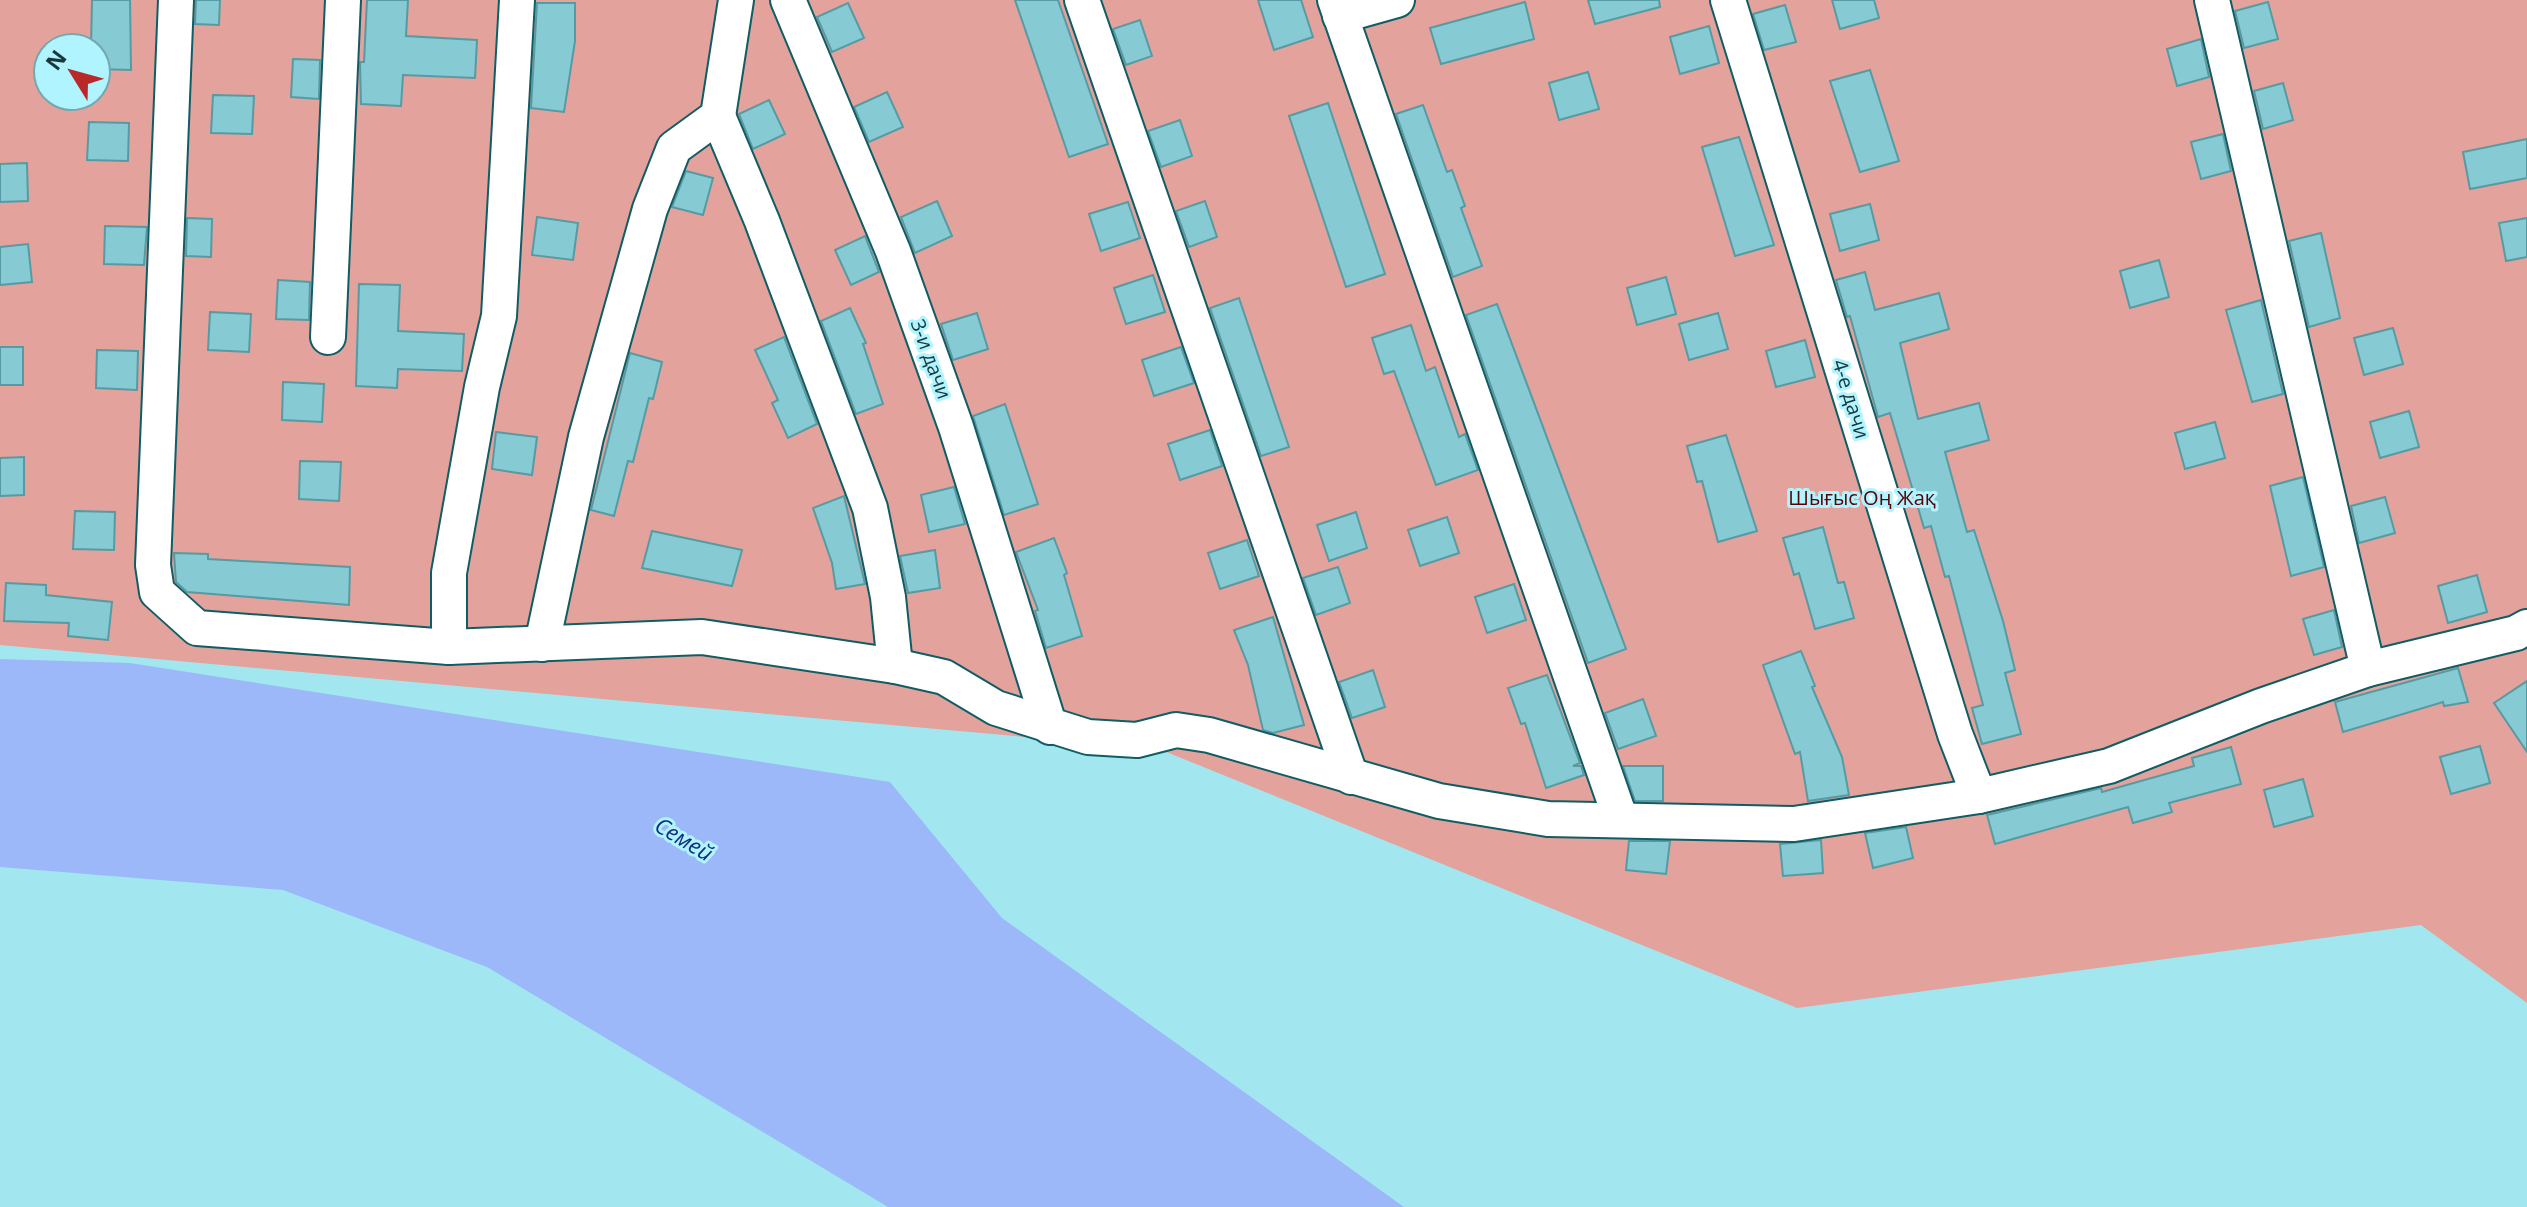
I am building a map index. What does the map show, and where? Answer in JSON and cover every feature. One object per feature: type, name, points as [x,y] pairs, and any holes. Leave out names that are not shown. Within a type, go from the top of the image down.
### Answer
[{"type":"lane","points":[[176,0],[153,565],[157,592],[197,628],[449,647],[702,637],[895,666],[944,677],[996,708],[1088,737],[1137,740],[1176,730],[1209,735],[1439,801],[1532,817],[1794,824],[1979,796],[2109,766],[2261,706],[2368,669],[2516,633],[2527,627]]},
{"type":"lane","points":[[328,337],[343,0]]},
{"type":"lane","points":[[449,647],[449,573],[482,387],[499,316],[517,0]]},
{"type":"lane","points":[[736,0],[718,116],[762,221],[870,508],[888,597],[895,666]]},
{"type":"lane","name":"3-и дачи","points":[[788,0],[909,295],[965,455],[1050,727]]},
{"type":"lane","points":[[1082,0],[1351,777]]},
{"type":"lane","points":[[1397,0],[1337,8],[1621,820]]},
{"type":"lane","name":"4-е дачи","points":[[1728,0],[1955,734],[1979,796]]},
{"type":"lane","points":[[2212,0],[2368,669]]},
{"type":"lane","points":[[542,644],[586,437],[650,209],[674,148],[718,116]]},
{"type":"green space","name":"Шығыс Оң Жақ","points":[[0,0],[2527,0],[2527,1003],[2421,925],[1797,1008],[1159,749],[0,645]]},
{"type":"water","name":"Семей","points":[[0,659],[130,663],[890,782],[1002,918],[1404,1207],[888,1207],[487,967],[283,890],[0,867]]},
{"type":"building","points":[[92,0],[130,0],[131,70],[112,69],[112,32],[91,32]]},
{"type":"building","points":[[196,0],[220,0],[219,25],[195,24]]},
{"type":"building","points":[[367,0],[408,0],[406,36],[477,40],[475,78],[403,75],[401,106],[361,104],[360,62],[364,62]]},
{"type":"building","points":[[1015,0],[1058,0],[1108,144],[1069,157]]},
{"type":"building","points":[[1258,0],[1301,0],[1313,37],[1274,50]]},
{"type":"building","points":[[1588,0],[1659,0],[1660,7],[1595,24]]},
{"type":"building","points":[[1832,0],[1874,0],[1879,18],[1840,29]]},
{"type":"building","points":[[1525,2],[1534,39],[1441,64],[1430,28]]},
{"type":"building","points":[[2268,2],[2278,39],[2244,48],[2235,11]]},
{"type":"building","points":[[537,3],[575,3],[575,41],[564,112],[531,108]]},
{"type":"building","points":[[848,3],[864,38],[832,52],[817,17]]},
{"type":"building","points":[[1785,5],[1796,42],[1764,50],[1753,14]]},
{"type":"building","points":[[1140,20],[1152,56],[1126,65],[1113,29]]},
{"type":"building","points":[[1709,26],[1719,63],[1680,74],[1670,37]]},
{"type":"building","points":[[2201,39],[2209,77],[2177,86],[2167,49]]},
{"type":"building","points":[[293,59],[320,60],[319,99],[291,97]]},
{"type":"building","points":[[1870,70],[1899,161],[1860,172],[1830,81]]},
{"type":"building","points":[[1588,72],[1599,109],[1559,120],[1549,83]]},
{"type":"building","points":[[2283,83],[2293,120],[2263,129],[2254,91]]},
{"type":"building","points":[[887,92],[903,127],[869,142],[854,107]]},
{"type":"building","points":[[213,95],[254,96],[252,134],[211,133]]},
{"type":"building","points":[[769,100],[785,134],[753,149],[739,114]]},
{"type":"building","points":[[1328,103],[1385,274],[1346,287],[1289,116]]},
{"type":"building","points":[[1423,105],[1447,172],[1452,170],[1465,206],[1461,208],[1482,266],[1453,277],[1396,114]]},
{"type":"building","points":[[1180,120],[1192,156],[1161,167],[1148,131]]},
{"type":"building","points":[[89,122],[129,123],[128,161],[87,160]]},
{"type":"building","points":[[2223,134],[2231,171],[2201,179],[2191,142]]},
{"type":"building","points":[[1739,137],[1774,245],[1735,256],[1702,147]]},
{"type":"building","points":[[2527,139],[2527,178],[2470,189],[2463,152]]},
{"type":"building","points":[[27,163],[28,201],[0,202],[0,164]]},
{"type":"building","points":[[686,171],[713,178],[703,215],[672,207]]},
{"type":"building","points":[[937,201],[952,236],[915,253],[901,217]]},
{"type":"building","points":[[1205,201],[1217,237],[1189,247],[1176,211]]},
{"type":"building","points":[[1128,202],[1140,238],[1101,251],[1089,214]]},
{"type":"building","points":[[1870,204],[1879,240],[1840,251],[1830,214]]},
{"type":"building","points":[[537,217],[578,223],[573,260],[532,255]]},
{"type":"building","points":[[187,218],[212,219],[211,257],[186,256]]},
{"type":"building","points":[[2527,218],[2527,257],[2506,261],[2499,223]]},
{"type":"building","points":[[105,226],[147,227],[144,265],[104,264]]},
{"type":"building","points":[[2321,233],[2340,318],[2309,327],[2289,241]]},
{"type":"building","points":[[865,236],[879,272],[851,285],[835,250]]},
{"type":"building","points":[[28,244],[32,282],[0,285],[0,247]]},
{"type":"building","points":[[2159,260],[2169,297],[2130,308],[2120,271]]},
{"type":"building","points":[[1865,272],[1875,310],[1939,293],[1949,329],[1900,343],[1918,419],[1979,403],[1989,440],[1945,452],[1967,532],[1974,530],[2003,621],[2015,670],[2005,673],[2021,734],[1982,744],[1972,708],[1983,705],[1949,576],[1945,577],[1931,526],[1924,528],[1890,413],[1878,417],[1850,316],[1847,317],[1836,280]]},
{"type":"building","points":[[1153,275],[1165,312],[1126,324],[1114,288]]},
{"type":"building","points":[[1666,277],[1676,314],[1637,325],[1627,288]]},
{"type":"building","points":[[278,280],[310,282],[309,320],[276,319]]},
{"type":"building","points":[[359,284],[400,285],[398,331],[464,334],[462,371],[398,369],[397,388],[356,386]]},
{"type":"building","points":[[1239,298],[1289,447],[1261,456],[1210,308]]},
{"type":"building","points":[[2261,300],[2283,394],[2252,402],[2226,310]]},
{"type":"building","points":[[1497,304],[1626,649],[1588,663],[1466,315]]},
{"type":"building","points":[[850,308],[866,343],[863,344],[883,404],[856,414],[821,321]]},
{"type":"building","points":[[210,312],[251,314],[249,352],[208,350]]},
{"type":"building","points":[[977,313],[988,349],[953,360],[941,324]]},
{"type":"building","points":[[1718,313],[1728,349],[1689,360],[1679,324]]},
{"type":"building","points":[[1411,325],[1426,371],[1435,367],[1459,437],[1465,434],[1478,470],[1436,485],[1394,371],[1384,374],[1372,338]]},
{"type":"building","points":[[2393,328],[2403,364],[2364,375],[2354,338]]},
{"type":"building","points":[[784,337],[817,424],[788,438],[772,403],[778,400],[755,350]]},
{"type":"building","points":[[1805,340],[1815,377],[1776,387],[1766,351]]},
{"type":"building","points":[[0,347],[23,347],[23,385],[0,385]]},
{"type":"building","points":[[1181,347],[1194,383],[1154,396],[1142,360]]},
{"type":"building","points":[[97,350],[138,351],[137,390],[96,388]]},
{"type":"building","points":[[630,353],[662,362],[653,399],[649,398],[633,462],[628,461],[614,516],[591,510]]},
{"type":"building","points":[[283,382],[324,384],[322,422],[282,420]]},
{"type":"building","points":[[1005,404],[1038,504],[1004,515],[973,416]]},
{"type":"building","points":[[2409,411],[2419,447],[2380,458],[2370,422]]},
{"type":"building","points":[[2215,422],[2225,458],[2185,469],[2175,433]]},
{"type":"building","points":[[1210,430],[1222,466],[1180,480],[1168,444]]},
{"type":"building","points":[[496,432],[537,437],[532,475],[492,469]]},
{"type":"building","points":[[1726,435],[1757,531],[1718,542],[1702,481],[1697,482],[1687,446]]},
{"type":"building","points":[[24,457],[24,495],[0,496],[0,458]]},
{"type":"building","points":[[300,461],[341,462],[339,501],[299,499]]},
{"type":"building","points":[[2303,477],[2324,567],[2291,576],[2270,486]]},
{"type":"building","points":[[954,487],[965,524],[929,532],[921,495]]},
{"type":"building","points":[[844,496],[865,584],[836,589],[832,563],[813,508]]},
{"type":"building","points":[[2385,497],[2395,533],[2359,543],[2351,506]]},
{"type":"building","points":[[75,511],[115,512],[114,550],[73,549]]},
{"type":"building","points":[[1356,512],[1367,548],[1329,561],[1317,525]]},
{"type":"building","points":[[1447,517],[1459,553],[1420,566],[1408,530]]},
{"type":"building","points":[[1823,527],[1838,583],[1844,582],[1854,618],[1815,629],[1799,573],[1794,575],[1783,538]]},
{"type":"building","points":[[652,531],[742,550],[732,586],[642,568]]},
{"type":"building","points":[[1054,538],[1067,573],[1064,575],[1082,636],[1046,648],[1035,611],[1038,610],[1016,552]]},
{"type":"building","points":[[1247,540],[1259,576],[1220,589],[1208,553]]},
{"type":"building","points":[[935,550],[940,588],[908,593],[900,556]]},
{"type":"building","points":[[174,553],[208,554],[208,559],[350,567],[349,605],[187,592],[176,582]]},
{"type":"building","points":[[1338,567],[1350,603],[1316,615],[1303,578]]},
{"type":"building","points":[[2477,575],[2487,612],[2448,623],[2438,586]]},
{"type":"building","points":[[6,583],[46,585],[46,595],[112,602],[108,640],[68,636],[69,623],[4,621]]},
{"type":"building","points":[[1514,584],[1526,620],[1487,633],[1475,597]]},
{"type":"building","points":[[2334,610],[2342,647],[2314,655],[2303,619]]},
{"type":"building","points":[[1273,617],[1304,725],[1273,733],[1263,730],[1248,665],[1234,630]]},
{"type":"building","points":[[1801,651],[1815,686],[1812,687],[1842,757],[1849,795],[1808,801],[1800,752],[1795,754],[1763,665]]},
{"type":"building","points":[[2458,668],[2468,702],[2444,706],[2443,702],[2343,732],[2335,702]]},
{"type":"building","points":[[1373,670],[1385,707],[1352,718],[1339,682]]},
{"type":"building","points":[[1547,675],[1580,763],[1573,766],[1581,766],[1584,775],[1546,788],[1525,723],[1521,724],[1508,688]]},
{"type":"building","points":[[2527,681],[2527,752],[2494,703]]},
{"type":"building","points":[[1643,699],[1656,736],[1618,749],[1605,713]]},
{"type":"building","points":[[2480,746],[2490,783],[2451,794],[2440,757]]},
{"type":"building","points":[[2231,747],[2241,784],[2169,803],[2172,812],[2133,823],[2128,807],[1995,844],[1987,815],[2101,788],[2102,792],[2194,766],[2192,758]]},
{"type":"building","points":[[1623,766],[1663,766],[1663,801],[1635,801]]},
{"type":"building","points":[[2303,779],[2313,816],[2274,827],[2264,790]]},
{"type":"building","points":[[1906,827],[1913,858],[1873,868],[1865,833]]},
{"type":"building","points":[[1821,840],[1823,873],[1783,876],[1780,844]]},
{"type":"building","points":[[1629,841],[1670,841],[1666,874],[1626,870]]}]
